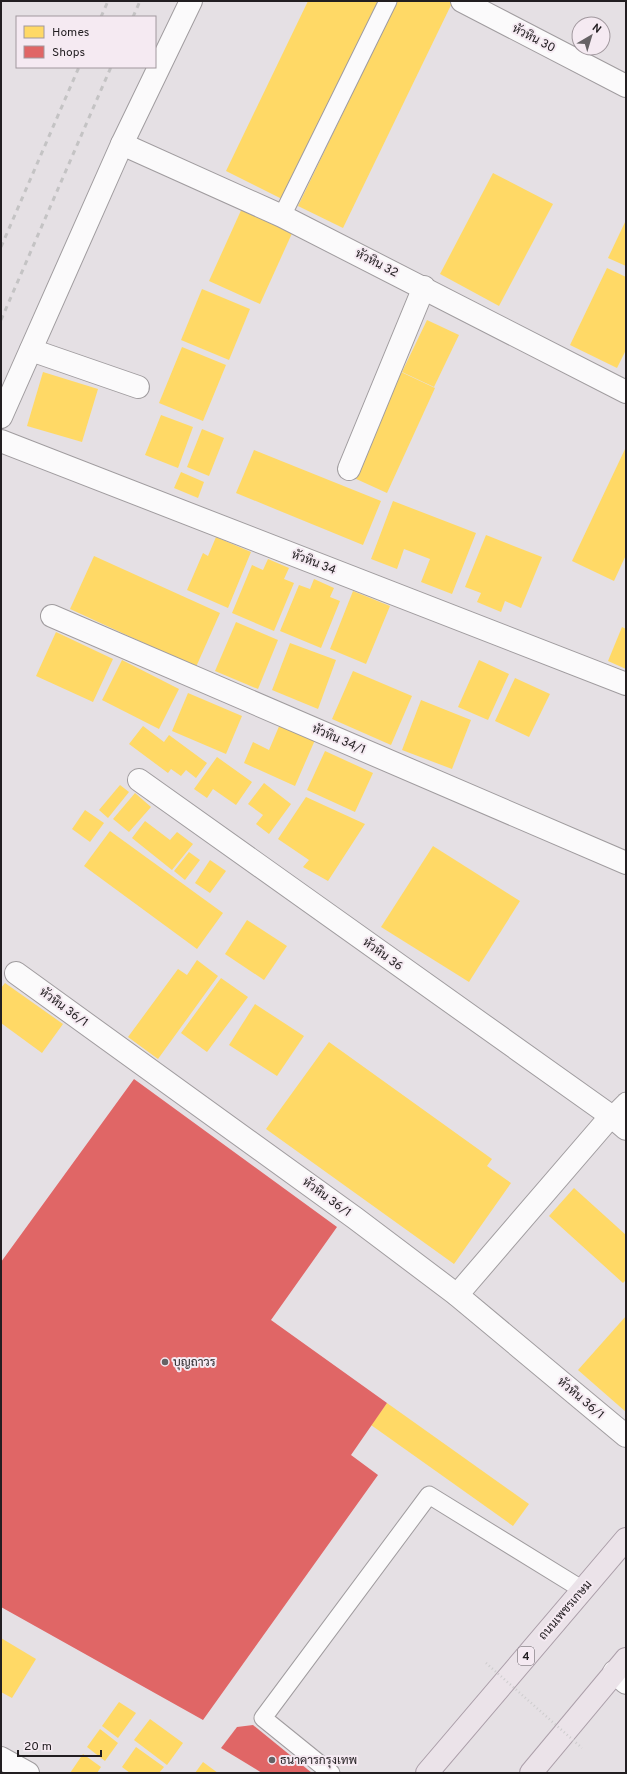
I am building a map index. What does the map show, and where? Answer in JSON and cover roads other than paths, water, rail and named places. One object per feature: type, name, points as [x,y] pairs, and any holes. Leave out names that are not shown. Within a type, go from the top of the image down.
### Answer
[{"type":"main road","name":"ถนนเพชรเกษม","points":[[427,1773],[626,1539]]},
{"type":"main road","points":[[531,1773],[622,1671]]},
{"type":"street","points":[[1,417],[122,144],[191,1]]},
{"type":"street","name":"หัวหิน 30","points":[[462,1],[626,86]]},
{"type":"street","name":"หัวหิน 32","points":[[122,144],[282,216],[424,287],[626,392]]},
{"type":"street","points":[[349,468],[424,287]]},
{"type":"street","points":[[31,350],[138,387]]},
{"type":"street","name":"หัวหิน 34","points":[[1,441],[626,684]]},
{"type":"street","name":"หัวหิน 34/1","points":[[52,616],[626,862]]},
{"type":"street","name":"หัวหิน 36","points":[[139,780],[618,1123]]},
{"type":"street","name":"หัวหิน 36/1","points":[[16,973],[349,1213],[457,1295],[626,1436]]},
{"type":"street","points":[[457,1295],[618,1123]]},
{"type":"street","points":[[1,1758],[28,1773]]},
{"type":"lane","points":[[282,216],[388,1]]},
{"type":"lane","points":[[618,1123],[626,1101]]},
{"type":"lane","points":[[331,1773],[263,1718],[429,1495],[583,1590]]},
{"type":"railway","points":[[101,16],[108,1]]},
{"type":"railway","points":[[133,16],[140,1]]},
{"type":"railway","points":[[1,247],[79,68]]},
{"type":"railway","points":[[1,320],[111,68]]},
{"type":"place","name":"บุญถาวร","points":[[165,1362]]},
{"type":"place","name":"ธนาคารกรุงเทพ","points":[[272,1760]]}]
